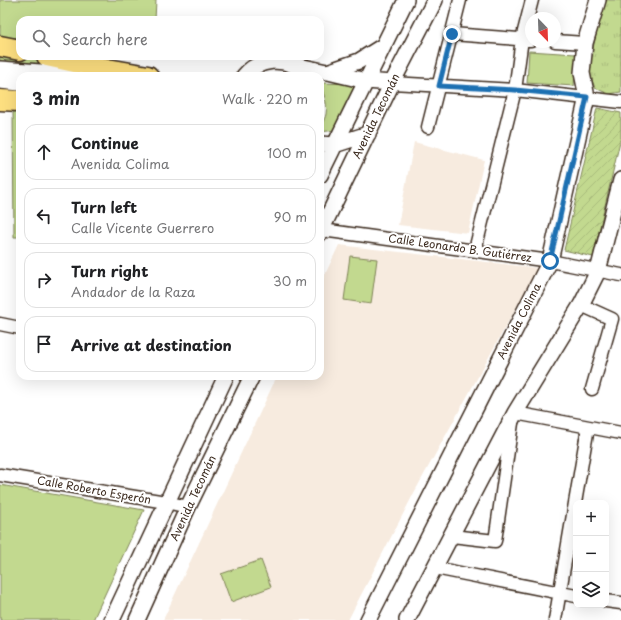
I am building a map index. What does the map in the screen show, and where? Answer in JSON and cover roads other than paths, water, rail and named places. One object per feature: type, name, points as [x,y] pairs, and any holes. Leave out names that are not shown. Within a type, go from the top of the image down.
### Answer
[{"type":"highway","points":[[0,46],[16,49]]},
{"type":"highway","points":[[65,60],[125,72]]},
{"type":"highway","points":[[0,100],[16,101]]},
{"type":"street","points":[[324,157],[327,144],[366,81],[406,0]]},
{"type":"street","name":"Avenida Tecomán","points":[[324,226],[392,83],[435,0]]},
{"type":"street","points":[[428,127],[460,0]]},
{"type":"street","points":[[530,12],[532,0]]},
{"type":"street","name":"Avenida Colima","points":[[368,620],[550,261],[587,97],[582,73],[585,43],[598,0]]},
{"type":"street","points":[[452,34],[525,39]]},
{"type":"street","points":[[561,41],[585,43]]},
{"type":"street","points":[[475,250],[525,44]]},
{"type":"street","points":[[327,72],[359,61],[383,46]]},
{"type":"street","points":[[247,72],[258,64],[270,61],[282,61],[366,81],[515,90],[621,102]]},
{"type":"street","points":[[294,65],[304,72]]},
{"type":"street","points":[[0,69],[41,72]]},
{"type":"street","points":[[0,81],[16,83]]},
{"type":"street","points":[[327,144],[368,134]]},
{"type":"street","points":[[407,620],[514,415],[581,305],[598,270],[621,180]]},
{"type":"street","name":"Calle Leonardo B. Gutiérrez","points":[[324,232],[475,250],[550,261],[621,275]]},
{"type":"street","points":[[581,305],[612,319],[592,389]]},
{"type":"street","points":[[0,324],[16,327]]},
{"type":"street","name":"Avenida Tecomán","points":[[112,620],[224,380]]},
{"type":"street","name":"Avenida Tecomán","points":[[137,620],[188,507],[250,380]]},
{"type":"street","points":[[514,415],[621,433]]},
{"type":"street","points":[[452,536],[495,541],[514,415]]},
{"type":"street","points":[[555,620],[588,427]]},
{"type":"street","name":"Calle Roberto Esperón","points":[[0,474],[188,507]]},
{"type":"street","points":[[435,568],[573,595]]},
{"type":"street","points":[[609,601],[621,603]]}]
